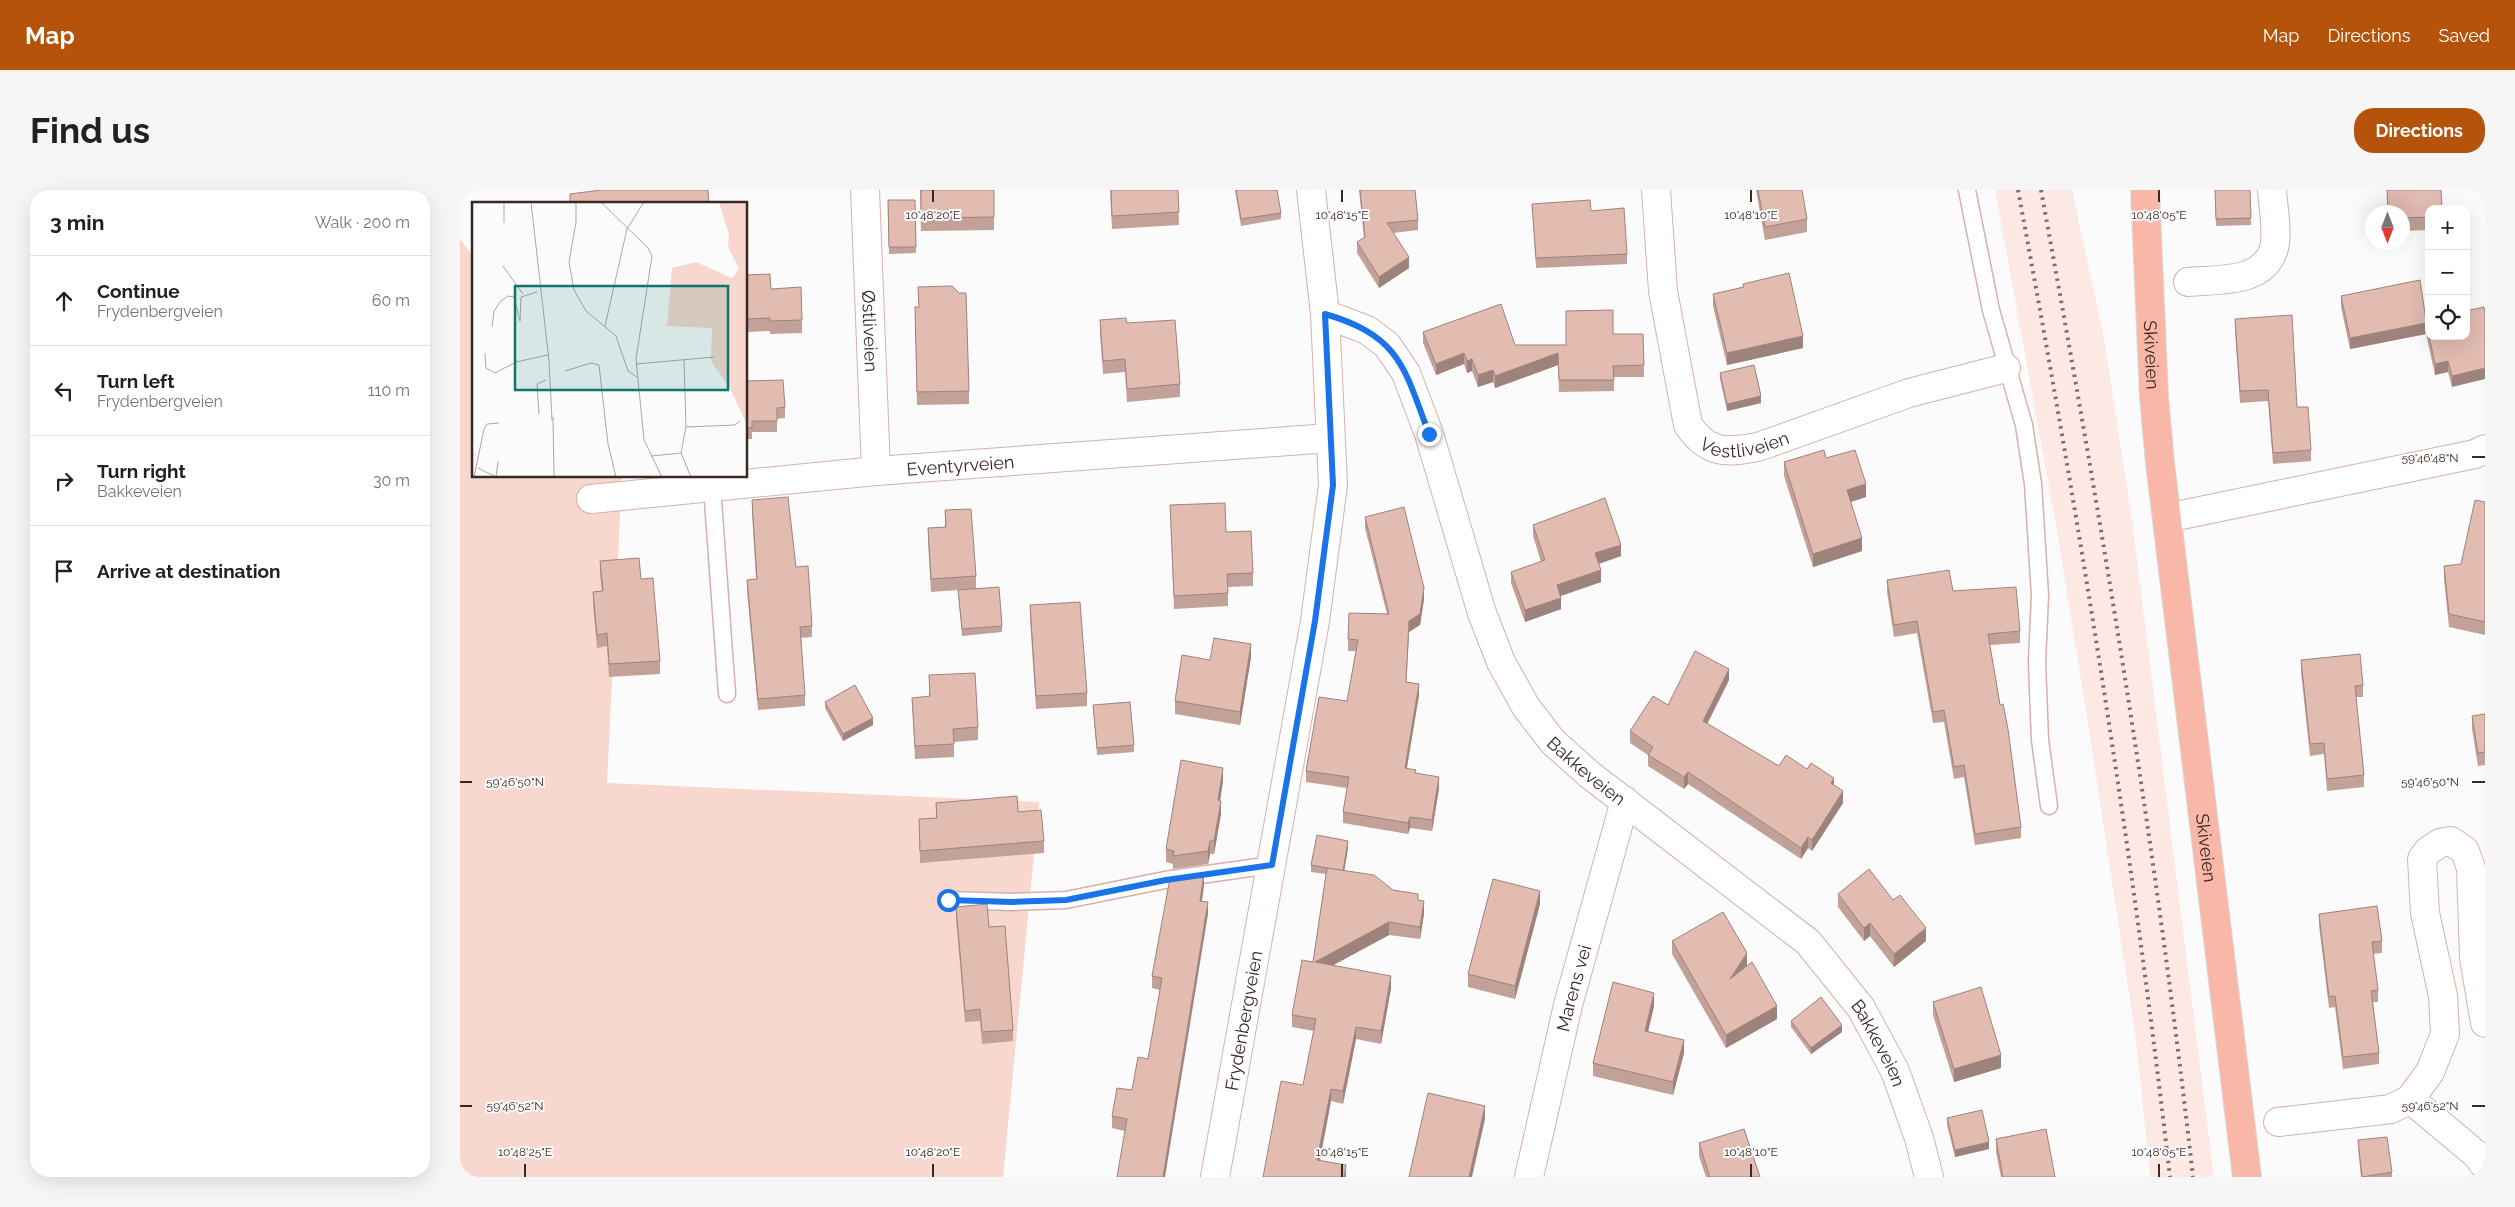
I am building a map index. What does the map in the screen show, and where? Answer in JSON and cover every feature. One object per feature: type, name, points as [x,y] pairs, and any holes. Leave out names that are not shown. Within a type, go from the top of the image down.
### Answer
[{"type":"main road","name":"Skiveien","points":[[2145,190],[2154,397],[2166,518],[2247,1177]]},
{"type":"street","name":"Østliveien","points":[[865,190],[876,471]]},
{"type":"street","name":"Frydenbergveien","points":[[1215,1177],[1315,621],[1333,485],[1325,314],[1311,190]]},
{"type":"street","name":"Vestliveien","points":[[1656,190],[1664,291],[1686,417],[1688,425],[1699,440],[1716,450],[1736,451],[1758,448],[1909,393],[2006,368]]},
{"type":"street","points":[[2188,282],[2251,274],[2266,267],[2275,247],[2272,190]]},
{"type":"street","name":"Bakkeveien","points":[[1325,314],[1367,330],[1387,345],[1406,373],[1429,434],[1482,613],[1501,662],[1526,707],[1553,742],[1590,775],[1808,942],[1861,1008],[1895,1071],[1919,1138],[1929,1177]]},
{"type":"street","name":"Eventyrveien","points":[[591,499],[876,471],[1330,438]]},
{"type":"street","points":[[2166,518],[2475,454],[2485,450]]},
{"type":"street","name":"Marens vei","points":[[1529,1177],[1568,1005],[1625,801]]},
{"type":"street","points":[[2278,1122],[2379,1112],[2396,1107],[2410,1099],[2430,1072],[2444,1034],[2443,996],[2424,912],[2422,859],[2428,851],[2440,842],[2451,841],[2465,851],[2471,868],[2474,958],[2485,1023]]},
{"type":"street","points":[[2410,1099],[2477,1155],[2485,1166]]},
{"type":"lane","points":[[1967,190],[1981,269],[2006,368],[2024,425],[2033,484],[2040,594],[2037,662],[2040,740],[2049,806]]},
{"type":"lane","points":[[712,487],[727,694]]},
{"type":"lane","points":[[948,900],[1012,902],[1066,900],[1166,880],[1272,865]]},
{"type":"shaded area","points":[[1995,190],[2072,190],[2104,338],[2132,520],[2214,1177],[2150,1177],[2136,1040],[2088,723],[2055,519]]},
{"type":"shaded area","points":[[460,239],[472,255],[472,478],[622,478],[607,783],[1039,802],[1003,1177],[460,1177]]},
{"type":"building","points":[[601,190],[708,190],[709,202],[570,202],[570,194]]},
{"type":"building","points":[[921,190],[994,190],[994,217],[921,218]]},
{"type":"building","points":[[1111,190],[1178,190],[1179,212],[1112,216]]},
{"type":"building","points":[[1236,190],[1277,190],[1281,213],[1241,219]]},
{"type":"building","points":[[1360,190],[1415,190],[1418,220],[1387,223],[1409,257],[1379,277],[1357,242],[1365,237]]},
{"type":"building","points":[[1758,190],[1802,190],[1807,219],[1765,227]]},
{"type":"building","points":[[2215,190],[2250,190],[2251,218],[2216,219]]},
{"type":"building","points":[[2387,190],[2441,190],[2442,205],[2425,205],[2425,217],[2410,218],[2410,205],[2388,205]]},
{"type":"building","points":[[888,200],[915,200],[916,247],[889,247]]},
{"type":"building","points":[[1590,200],[1591,211],[1624,208],[1627,254],[1536,258],[1532,204]]},
{"type":"building","points":[[1789,273],[1803,336],[1727,353],[1713,294],[1744,287],[1743,284]]},
{"type":"building","points":[[770,274],[771,289],[801,287],[802,320],[770,321],[770,318],[748,319],[748,275]]},
{"type":"building","points":[[2420,280],[2425,323],[2350,338],[2341,296]]},
{"type":"building","points":[[952,286],[959,293],[966,293],[969,391],[917,392],[915,307],[919,307],[918,287]]},
{"type":"building","points":[[1501,304],[1515,345],[1566,345],[1566,311],[1613,310],[1613,334],[1643,334],[1644,365],[1613,366],[1614,380],[1559,380],[1558,353],[1495,376],[1493,370],[1478,375],[1472,359],[1467,361],[1464,353],[1436,364],[1423,332]]},
{"type":"building","points":[[2484,307],[2485,368],[2452,376],[2448,361],[2435,364],[2430,340],[2470,340],[2470,310]]},
{"type":"building","points":[[2292,315],[2297,407],[2308,407],[2311,450],[2273,453],[2268,390],[2240,391],[2235,319]]},
{"type":"building","points":[[1126,318],[1127,323],[1175,320],[1180,384],[1127,389],[1125,359],[1103,361],[1100,320]]},
{"type":"building","points":[[1754,365],[1761,396],[1727,404],[1720,373]]},
{"type":"building","points":[[783,380],[785,407],[777,408],[777,421],[752,421],[752,428],[748,428],[748,381]]},
{"type":"building","points":[[1824,450],[1826,458],[1855,450],[1866,484],[1847,490],[1862,538],[1813,554],[1784,462]]},
{"type":"building","points":[[788,497],[796,567],[808,566],[812,626],[800,627],[805,695],[758,699],[747,580],[757,579],[752,500]]},
{"type":"building","points":[[1605,498],[1621,545],[1595,553],[1601,570],[1557,585],[1561,598],[1525,610],[1511,572],[1545,560],[1533,525]]},
{"type":"building","points":[[2475,500],[2485,502],[2485,622],[2449,614],[2444,566],[2461,564]]},
{"type":"building","points":[[1225,503],[1226,532],[1251,531],[1253,573],[1227,574],[1228,593],[1174,596],[1170,505]]},
{"type":"building","points":[[1404,507],[1424,588],[1420,614],[1409,621],[1406,682],[1419,684],[1405,768],[1416,770],[1415,773],[1439,777],[1432,820],[1410,817],[1408,823],[1343,812],[1349,777],[1306,771],[1319,697],[1347,701],[1358,640],[1348,639],[1349,613],[1389,614],[1365,517]]},
{"type":"building","points":[[971,509],[976,576],[931,579],[928,528],[946,527],[945,510]]},
{"type":"building","points":[[639,558],[641,579],[653,578],[660,661],[609,664],[607,633],[597,635],[593,592],[603,591],[600,561]]},
{"type":"building","points":[[1949,570],[1953,591],[2016,587],[2020,631],[1988,634],[2000,705],[2003,704],[2008,729],[2021,827],[1975,834],[1964,765],[1954,767],[1944,710],[1933,712],[1917,621],[1894,625],[1887,580]]},
{"type":"building","points":[[999,587],[1002,626],[962,629],[958,590]]},
{"type":"building","points":[[1080,602],[1087,693],[1036,696],[1030,605]]},
{"type":"building","points":[[1214,638],[1251,644],[1240,712],[1175,701],[1182,655],[1210,660]]},
{"type":"building","points":[[1695,651],[1729,669],[1703,721],[1779,766],[1786,755],[1807,769],[1811,763],[1834,778],[1831,783],[1843,791],[1812,840],[1808,837],[1801,848],[1688,772],[1684,777],[1648,755],[1653,747],[1630,731],[1653,696],[1668,705]]},
{"type":"building","points":[[2360,654],[2363,685],[2355,686],[2364,775],[2327,779],[2324,743],[2310,744],[2301,660]]},
{"type":"building","points":[[975,673],[978,727],[953,729],[954,744],[915,746],[912,698],[930,696],[929,675]]},
{"type":"building","points":[[855,685],[873,718],[843,734],[825,702]]},
{"type":"building","points":[[1130,702],[1134,745],[1097,748],[1093,705]]},
{"type":"building","points":[[2485,714],[2485,752],[2478,753],[2472,716]]},
{"type":"building","points":[[1181,760],[1223,768],[1218,800],[1221,801],[1214,841],[1210,841],[1208,851],[1173,856],[1174,851],[1166,849]]},
{"type":"building","points":[[1017,796],[1018,812],[1041,810],[1044,841],[920,851],[919,819],[937,818],[936,803]]},
{"type":"building","points":[[1317,835],[1348,841],[1343,871],[1311,865]]},
{"type":"building","points":[[1327,868],[1374,875],[1393,890],[1418,894],[1418,900],[1424,901],[1420,927],[1389,922],[1315,962],[1391,976],[1381,1031],[1356,1027],[1343,1091],[1331,1089],[1317,1160],[1346,1165],[1344,1177],[1263,1177],[1281,1081],[1303,1085],[1316,1019],[1292,1015],[1302,960],[1313,962]]},
{"type":"building","points":[[1869,869],[1893,900],[1900,895],[1926,928],[1894,954],[1870,923],[1864,928],[1838,894]]},
{"type":"building","points":[[1204,873],[1200,901],[1208,902],[1163,1177],[1117,1177],[1127,1119],[1112,1116],[1117,1088],[1132,1090],[1138,1057],[1148,1059],[1162,978],[1152,976],[1170,878]]},
{"type":"building","points":[[1493,879],[1540,891],[1515,986],[1468,974]]},
{"type":"building","points":[[987,904],[989,927],[1005,926],[1013,1030],[982,1032],[980,1009],[965,1011],[956,907]]},
{"type":"building","points":[[2377,906],[2382,941],[2372,942],[2378,990],[2371,991],[2379,1053],[2343,1057],[2335,996],[2329,997],[2319,914]]},
{"type":"building","points":[[1723,912],[1747,953],[1730,979],[1752,962],[1777,1006],[1726,1035],[1672,941]]},
{"type":"building","points":[[1613,982],[1654,993],[1645,1031],[1684,1040],[1673,1082],[1593,1063]]},
{"type":"building","points":[[1981,987],[2001,1055],[1954,1069],[1933,1002]]},
{"type":"building","points":[[1821,997],[1842,1025],[1811,1048],[1791,1021]]},
{"type":"building","points":[[1428,1093],[1485,1106],[1469,1177],[1409,1177]]},
{"type":"building","points":[[1982,1110],[1989,1142],[1955,1150],[1947,1118]]},
{"type":"building","points":[[1744,1129],[1760,1177],[1710,1177],[1699,1143]]},
{"type":"building","points":[[2046,1129],[2055,1177],[2003,1177],[1996,1139]]},
{"type":"building","points":[[2387,1137],[2392,1172],[2362,1177],[2358,1140]]},
{"type":"railway","points":[[2018,190],[2103,682],[2139,929],[2170,1177]]},
{"type":"railway","points":[[2041,190],[2126,682],[2162,929],[2193,1177]]},
{"type":"route","points":[[948,900],[1012,902],[1066,900],[1095,896],[1166,880],[1272,865],[1315,621],[1333,485],[1325,314],[1367,330],[1387,345],[1406,373],[1429,434]]}]
